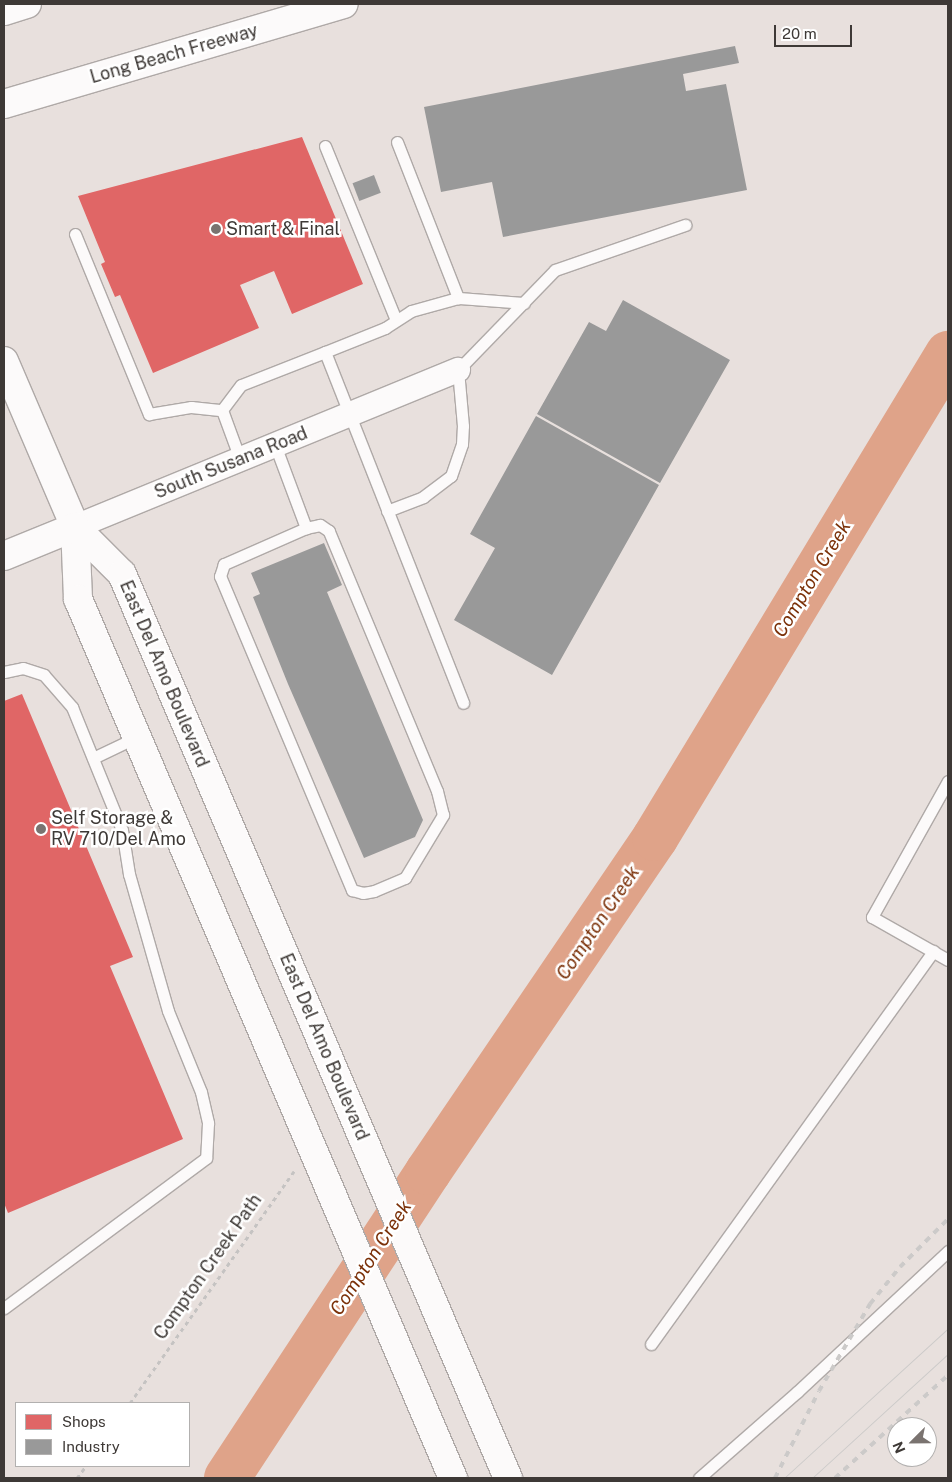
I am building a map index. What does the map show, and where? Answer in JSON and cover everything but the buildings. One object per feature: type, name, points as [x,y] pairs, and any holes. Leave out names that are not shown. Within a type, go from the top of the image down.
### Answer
[{"type":"main road","points":[[4,11],[27,4]]},
{"type":"main road","name":"Long Beach Freeway","points":[[4,104],[344,4]]},
{"type":"main road","points":[[4,361],[75,527],[78,599],[454,1478]]},
{"type":"main road","name":"South Susana Road","points":[[4,556],[75,527]]},
{"type":"main road","name":"East Del Amo Boulevard","points":[[75,527],[122,574],[508,1478]]},
{"type":"street","name":"South Susana Road","points":[[75,527],[458,370]]},
{"type":"lane","points":[[397,142],[458,298]]},
{"type":"lane","points":[[325,146],[396,320]]},
{"type":"lane","points":[[387,511],[423,497],[451,476],[462,444],[463,426],[458,370],[555,270],[685,225]]},
{"type":"lane","points":[[75,234],[149,414],[191,407],[222,410]]},
{"type":"lane","points":[[222,410],[241,384],[385,328],[411,311],[458,298],[524,303]]},
{"type":"lane","points":[[325,352],[463,703]]},
{"type":"lane","points":[[222,410],[240,459]]},
{"type":"lane","points":[[275,445],[306,528]]},
{"type":"lane","points":[[320,525],[329,531],[437,792],[444,815],[405,878],[374,891],[363,893],[352,890],[220,576],[224,564],[306,528],[320,525]]},
{"type":"lane","points":[[4,672],[23,668],[44,675],[72,707],[122,830],[129,874],[168,1012],[201,1092],[208,1123],[206,1158],[4,1308]]},
{"type":"lane","points":[[93,758],[137,737]]},
{"type":"lane","points":[[948,781],[872,917],[948,960]]},
{"type":"lane","points":[[651,1344],[933,951]]},
{"type":"lane","points":[[699,1478],[797,1392],[948,1251]]},
{"type":"path","name":"Compton Creek Path","points":[[131,1402],[289,1175],[316,1154]]},
{"type":"path","points":[[77,1478],[85,1467]]},
{"type":"waterway","name":"Compton Creek","points":[[227,1478],[428,1172],[655,838],[948,354]]},
{"type":"tram line","points":[[784,1478],[948,1328]]},
{"type":"tram line","points":[[812,1478],[948,1354]]},
{"type":"railway","points":[[775,1478],[819,1391],[870,1304],[900,1267],[948,1219]]},
{"type":"railway","points":[[835,1478],[948,1375]]},
{"type":"place","name":"Smart & Final","points":[[216,229]]},
{"type":"place","name":"Self Storage & RV 710/Del Amo","points":[[41,829]]}]
